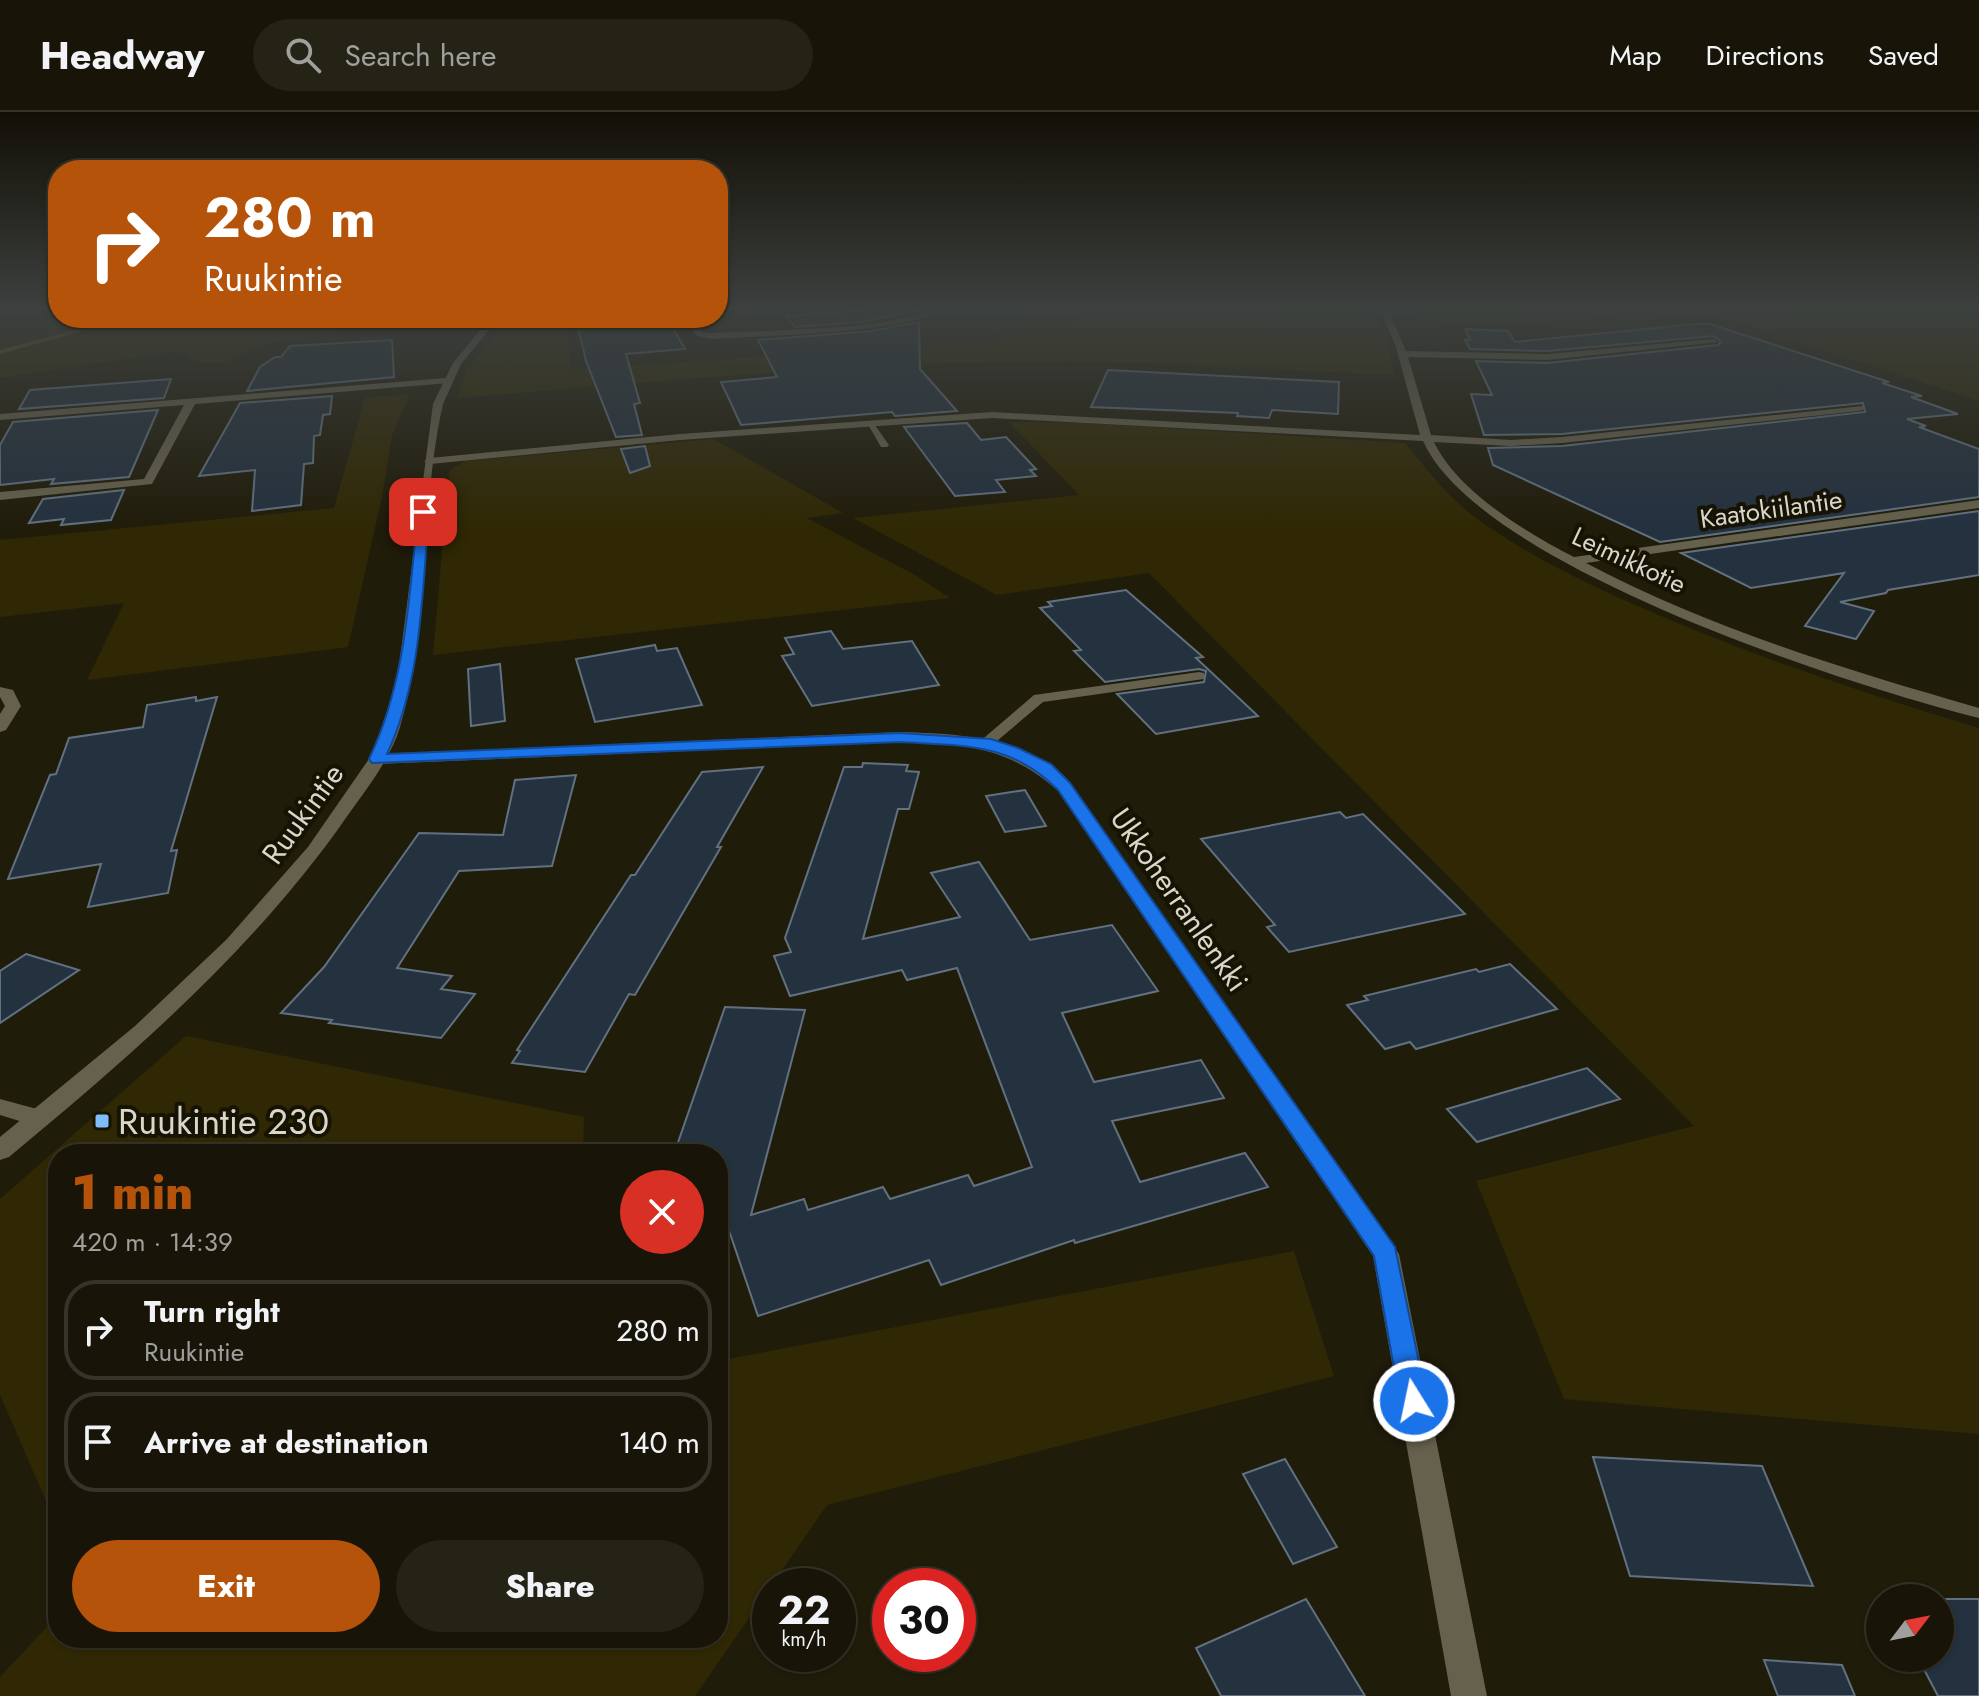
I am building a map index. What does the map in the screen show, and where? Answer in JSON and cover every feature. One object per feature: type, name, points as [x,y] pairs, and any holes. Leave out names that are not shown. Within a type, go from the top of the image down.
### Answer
[{"type":"street","points":[[0,417],[446,381]]},
{"type":"street","name":"Ruukintie","points":[[0,1151],[221,959],[320,847],[377,759],[391,730],[410,656],[436,415],[446,381]]},
{"type":"street","name":"Leimikkotie","points":[[1410,381],[1425,437],[1447,471],[1504,521],[1569,562],[1664,605],[1791,654],[1979,713]]},
{"type":"street","points":[[0,496],[148,482],[191,402]]},
{"type":"street","points":[[430,461],[977,415],[1511,443],[1859,408]]},
{"type":"street","name":"Kaatokiilantie","points":[[1569,562],[1979,504]]},
{"type":"street","points":[[0,692],[7,693],[13,706],[0,727]]},
{"type":"street","name":"Ukkoherranlenkki","points":[[377,759],[900,737],[986,743],[1013,751],[1045,768],[1064,787],[1386,1254],[1469,1696]]},
{"type":"street","points":[[0,1107],[39,1118]]},
{"type":"lane","points":[[869,423],[884,445]]},
{"type":"lane","points":[[986,743],[1039,698],[1199,676]]},
{"type":"shaded area","points":[[463,381],[667,381],[457,398]]},
{"type":"shaded area","points":[[1917,381],[1979,381],[1979,401]]},
{"type":"shaded area","points":[[410,394],[392,435],[382,497],[348,647],[87,680],[124,603],[0,617],[0,540],[334,508],[365,398]]},
{"type":"shaded area","points":[[1009,422],[1083,423],[1405,443],[1447,492],[1476,518],[1572,576],[1750,652],[1979,728],[1979,1434],[1564,1399],[1476,1181],[1694,1126],[1149,573],[997,595],[853,518],[1079,495]]},
{"type":"shaded area","points":[[714,439],[843,513],[807,518],[915,575],[950,598],[433,655],[449,471],[465,461]]},
{"type":"shaded area","points":[[186,1036],[584,1117],[583,1144],[63,1144]]},
{"type":"shaded area","points":[[48,1157],[48,1505],[0,1395],[0,1199]]},
{"type":"shaded area","points":[[1294,1251],[1334,1376],[827,1505],[783,1568],[752,1568],[752,1614],[695,1696],[0,1696],[0,1677],[48,1626],[48,1648],[728,1648],[728,1359]]},
{"type":"building","points":[[170,381],[164,398],[19,409],[30,390]]},
{"type":"building","points":[[252,381],[353,381],[247,391]]},
{"type":"building","points":[[594,381],[634,381],[640,403],[634,404],[642,435],[616,437]]},
{"type":"building","points":[[931,381],[957,411],[895,416],[892,412],[741,425],[721,382]]},
{"type":"building","points":[[1103,381],[1339,382],[1338,414],[1272,410],[1269,418],[1237,416],[1238,413],[1091,407]]},
{"type":"building","points":[[1485,381],[1886,381],[1889,382],[1882,383],[1922,396],[1911,397],[1958,414],[1907,419],[1926,426],[1919,427],[1979,449],[1979,497],[1660,542],[1493,465],[1488,448],[1562,446],[1865,412],[1863,403],[1562,434],[1484,435],[1471,394],[1492,395]]},
{"type":"building","points":[[332,396],[330,414],[323,415],[320,435],[314,436],[313,463],[304,464],[301,505],[252,511],[255,470],[199,476],[240,403]]},
{"type":"building","points":[[158,410],[129,477],[51,484],[54,479],[0,485],[0,445],[13,422]]},
{"type":"building","points":[[967,423],[981,440],[1006,437],[1036,469],[1030,470],[1036,476],[996,480],[1005,492],[955,496],[904,427]]},
{"type":"building","points":[[645,446],[650,466],[630,473],[621,449]]},
{"type":"building","points":[[124,490],[111,520],[61,525],[64,519],[29,523],[43,499]]},
{"type":"building","points":[[1979,511],[1979,575],[1888,590],[1886,593],[1840,602],[1874,611],[1856,639],[1805,626],[1844,573],[1751,588],[1681,553]]},
{"type":"building","points":[[1126,590],[1203,657],[1196,658],[1258,716],[1156,734],[1117,694],[1204,682],[1206,671],[1199,669],[1105,682],[1074,651],[1081,650],[1040,608],[1052,606],[1048,602]]},
{"type":"building","points":[[831,631],[843,649],[912,641],[939,685],[812,706],[782,656],[794,654],[785,638]]},
{"type":"building","points":[[655,645],[657,651],[677,648],[702,705],[595,722],[576,659]]},
{"type":"building","points":[[500,664],[505,721],[471,726],[468,669]]},
{"type":"building","points":[[196,697],[196,701],[217,697],[171,851],[177,850],[168,893],[88,907],[101,864],[8,879],[50,775],[56,774],[69,738],[143,727],[147,705]]},
{"type":"building","points":[[863,763],[908,765],[906,771],[919,772],[909,809],[898,809],[863,939],[960,917],[931,873],[979,862],[1030,940],[1112,925],[1158,991],[1062,1013],[1094,1082],[1201,1060],[1224,1098],[1112,1121],[1140,1182],[1245,1153],[1268,1187],[1075,1243],[1074,1240],[941,1285],[929,1260],[758,1316],[728,1228],[728,1144],[677,1144],[725,1007],[805,1010],[751,1215],[804,1199],[808,1210],[883,1187],[890,1199],[968,1175],[974,1186],[1032,1167],[957,968],[907,980],[902,970],[790,996],[774,956],[791,952],[785,938],[844,767],[862,767]]},
{"type":"building","points":[[763,767],[717,847],[721,847],[635,995],[629,994],[585,1072],[512,1063],[520,1051],[517,1050],[631,875],[635,875],[702,772]]},
{"type":"building","points":[[576,775],[552,866],[459,871],[397,968],[452,976],[441,989],[475,994],[441,1038],[329,1023],[332,1020],[281,1013],[324,967],[419,833],[503,835],[515,780]]},
{"type":"building","points":[[1025,790],[1046,826],[1005,832],[986,796]]},
{"type":"building","points":[[1340,812],[1346,818],[1363,814],[1465,914],[1289,952],[1267,927],[1275,925],[1201,839]]},
{"type":"building","points":[[26,954],[79,970],[0,1023],[0,971]]},
{"type":"building","points":[[1510,964],[1557,1009],[1416,1049],[1410,1042],[1385,1049],[1347,1005],[1368,1000],[1364,996]]},
{"type":"building","points":[[1587,1068],[1620,1099],[1477,1142],[1447,1109]]},
{"type":"building","points":[[1593,1457],[1762,1466],[1813,1586],[1630,1576]]},
{"type":"building","points":[[1285,1459],[1337,1547],[1293,1564],[1243,1474]]},
{"type":"building","points":[[1306,1599],[1365,1696],[1221,1696],[1196,1648]]},
{"type":"building","points":[[1954,1599],[1979,1599],[1979,1696],[1938,1696],[1925,1672],[1954,1672]]},
{"type":"building","points":[[1764,1660],[1842,1665],[1855,1696],[1778,1696]]},
{"type":"place","name":"Ruukintie 230","points":[[102,1121]]},
{"type":"route","points":[[423,512],[410,656],[391,730],[377,759],[900,737],[986,743],[1013,751],[1045,768],[1064,787],[1386,1254],[1414,1401]]}]
